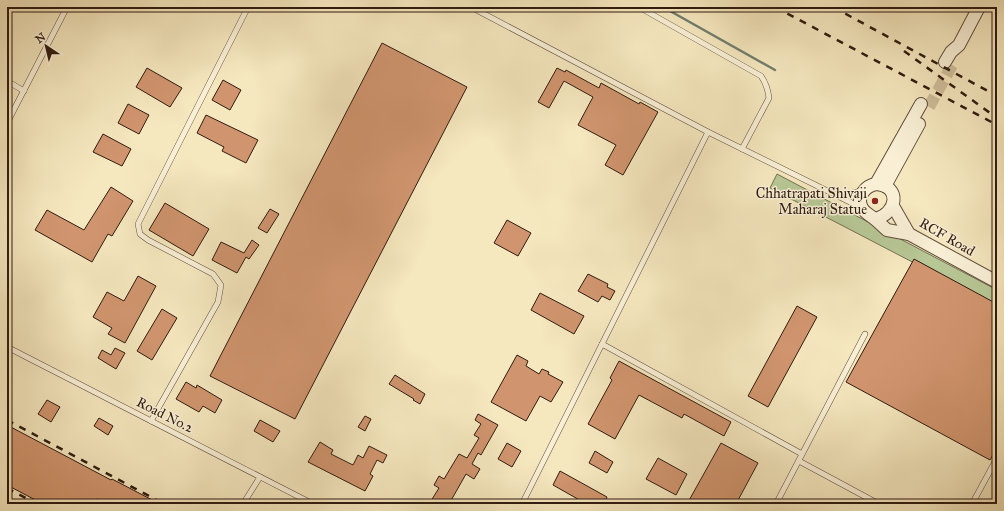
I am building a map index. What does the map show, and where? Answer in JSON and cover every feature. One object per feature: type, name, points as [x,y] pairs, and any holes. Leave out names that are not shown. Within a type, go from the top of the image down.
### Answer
[{"type":"street","points":[[948,64],[957,54],[958,45],[980,7]]},
{"type":"street","points":[[881,185],[925,105]]},
{"type":"street","points":[[875,219],[887,214],[893,206],[894,197],[889,189],[881,185],[868,187],[864,190],[861,199],[862,208],[887,230],[909,234]]},
{"type":"street","name":"RCF Road","points":[[893,206],[909,234],[997,282]]},
{"type":"lane","points":[[7,123],[67,7]]},
{"type":"lane","points":[[150,421],[218,302],[221,285],[213,274],[144,237],[140,234],[138,224],[248,7]]},
{"type":"lane","points":[[471,7],[708,132],[862,208]]},
{"type":"lane","points":[[640,7],[761,76],[766,82],[769,98],[742,149]]},
{"type":"lane","points":[[7,82],[24,91]]},
{"type":"lane","points":[[522,504],[708,132]]},
{"type":"lane","points":[[837,196],[864,190]]},
{"type":"lane","points":[[776,504],[865,334]]},
{"type":"lane","points":[[602,344],[802,454]]},
{"type":"lane","name":"Road No.2","points":[[7,347],[313,504]]},
{"type":"lane","points":[[972,504],[997,458]]},
{"type":"lane","points":[[799,461],[879,504]]},
{"type":"lane","points":[[243,504],[260,477]]},
{"type":"green space","points":[[777,174],[997,290],[997,306],[770,188]]},
{"type":"building","points":[[382,43],[467,87],[295,419],[210,376]]},
{"type":"building","points":[[147,68],[182,88],[170,107],[136,87]]},
{"type":"building","points":[[557,68],[565,72],[566,70],[599,88],[601,83],[639,104],[640,102],[658,112],[623,175],[605,165],[616,145],[578,125],[593,97],[564,81],[549,108],[538,102]]},
{"type":"building","points":[[223,80],[241,90],[230,110],[212,100]]},
{"type":"building","points":[[128,104],[149,115],[139,134],[118,123]]},
{"type":"building","points":[[206,115],[258,140],[246,163],[222,151],[224,147],[197,133]]},
{"type":"building","points":[[103,134],[131,149],[122,166],[93,152]]},
{"type":"building","points":[[111,187],[133,201],[112,236],[108,234],[92,262],[35,230],[47,210],[84,230]]},
{"type":"building","points":[[165,203],[209,229],[193,256],[149,230]]},
{"type":"building","points":[[270,209],[279,214],[267,233],[258,228]]},
{"type":"building","points":[[507,220],[531,233],[518,256],[494,243]]},
{"type":"building","points":[[252,240],[259,245],[249,259],[246,257],[237,273],[212,260],[221,242],[244,253]]},
{"type":"building","points":[[914,259],[997,304],[997,448],[990,460],[846,382]]},
{"type":"building","points":[[588,274],[608,284],[607,287],[615,291],[610,300],[602,296],[598,302],[578,291]]},
{"type":"building","points":[[138,276],[156,286],[125,343],[108,334],[112,328],[93,317],[107,292],[124,301]]},
{"type":"building","points":[[540,293],[584,316],[574,334],[531,310]]},
{"type":"building","points":[[797,306],[817,317],[768,407],[748,396]]},
{"type":"building","points":[[162,309],[177,318],[152,360],[137,351]]},
{"type":"building","points":[[115,348],[125,353],[116,369],[98,358],[102,350],[111,355]]},
{"type":"building","points":[[517,355],[528,361],[526,366],[539,374],[542,369],[563,382],[551,402],[540,396],[526,421],[491,402]]},
{"type":"building","points":[[619,361],[731,422],[724,436],[684,414],[682,418],[639,395],[615,439],[588,424],[612,380],[610,378]]},
{"type":"building","points":[[395,375],[425,394],[420,404],[389,384]]},
{"type":"building","points":[[186,382],[196,388],[197,385],[222,400],[215,413],[203,406],[199,412],[176,399]]},
{"type":"building","points":[[47,400],[60,407],[51,422],[38,414]]},
{"type":"building","points":[[478,414],[498,425],[481,455],[478,453],[472,464],[480,469],[474,479],[466,474],[449,504],[429,504],[439,488],[434,485],[439,476],[444,479],[459,454],[467,458],[479,438],[474,435],[481,424],[475,420]]},
{"type":"building","points":[[365,416],[371,419],[365,431],[358,427]]},
{"type":"building","points":[[99,418],[113,426],[108,435],[94,426]]},
{"type":"building","points":[[260,420],[280,431],[273,442],[254,431]]},
{"type":"building","points":[[7,425],[160,504],[106,504],[96,499],[94,504],[43,504],[7,485]]},
{"type":"building","points":[[320,442],[333,450],[331,454],[353,465],[358,455],[363,458],[369,446],[387,455],[383,463],[377,460],[370,474],[373,476],[365,491],[308,462]]},
{"type":"building","points":[[507,443],[521,451],[512,467],[498,459]]},
{"type":"building","points":[[721,443],[758,463],[736,504],[687,504]]},
{"type":"building","points":[[595,451],[613,462],[607,473],[589,463]]},
{"type":"building","points":[[658,458],[687,474],[676,495],[646,479]]},
{"type":"building","points":[[560,471],[607,497],[604,504],[582,504],[583,502],[553,485]]},
{"type":"waterway","points":[[663,7],[775,70]]},
{"type":"tunnel","points":[[929,107],[952,65]]},
{"type":"railway","points":[[775,7],[997,125]]},
{"type":"railway","points":[[833,7],[997,96]]},
{"type":"railway","points":[[904,51],[997,118]]},
{"type":"railway","points":[[7,420],[164,504]]},
{"type":"railway","points":[[7,488],[37,504]]},
{"type":"place","name":"Chhatrapati Shivaji Maharaj Statue","points":[[875,201]]}]
